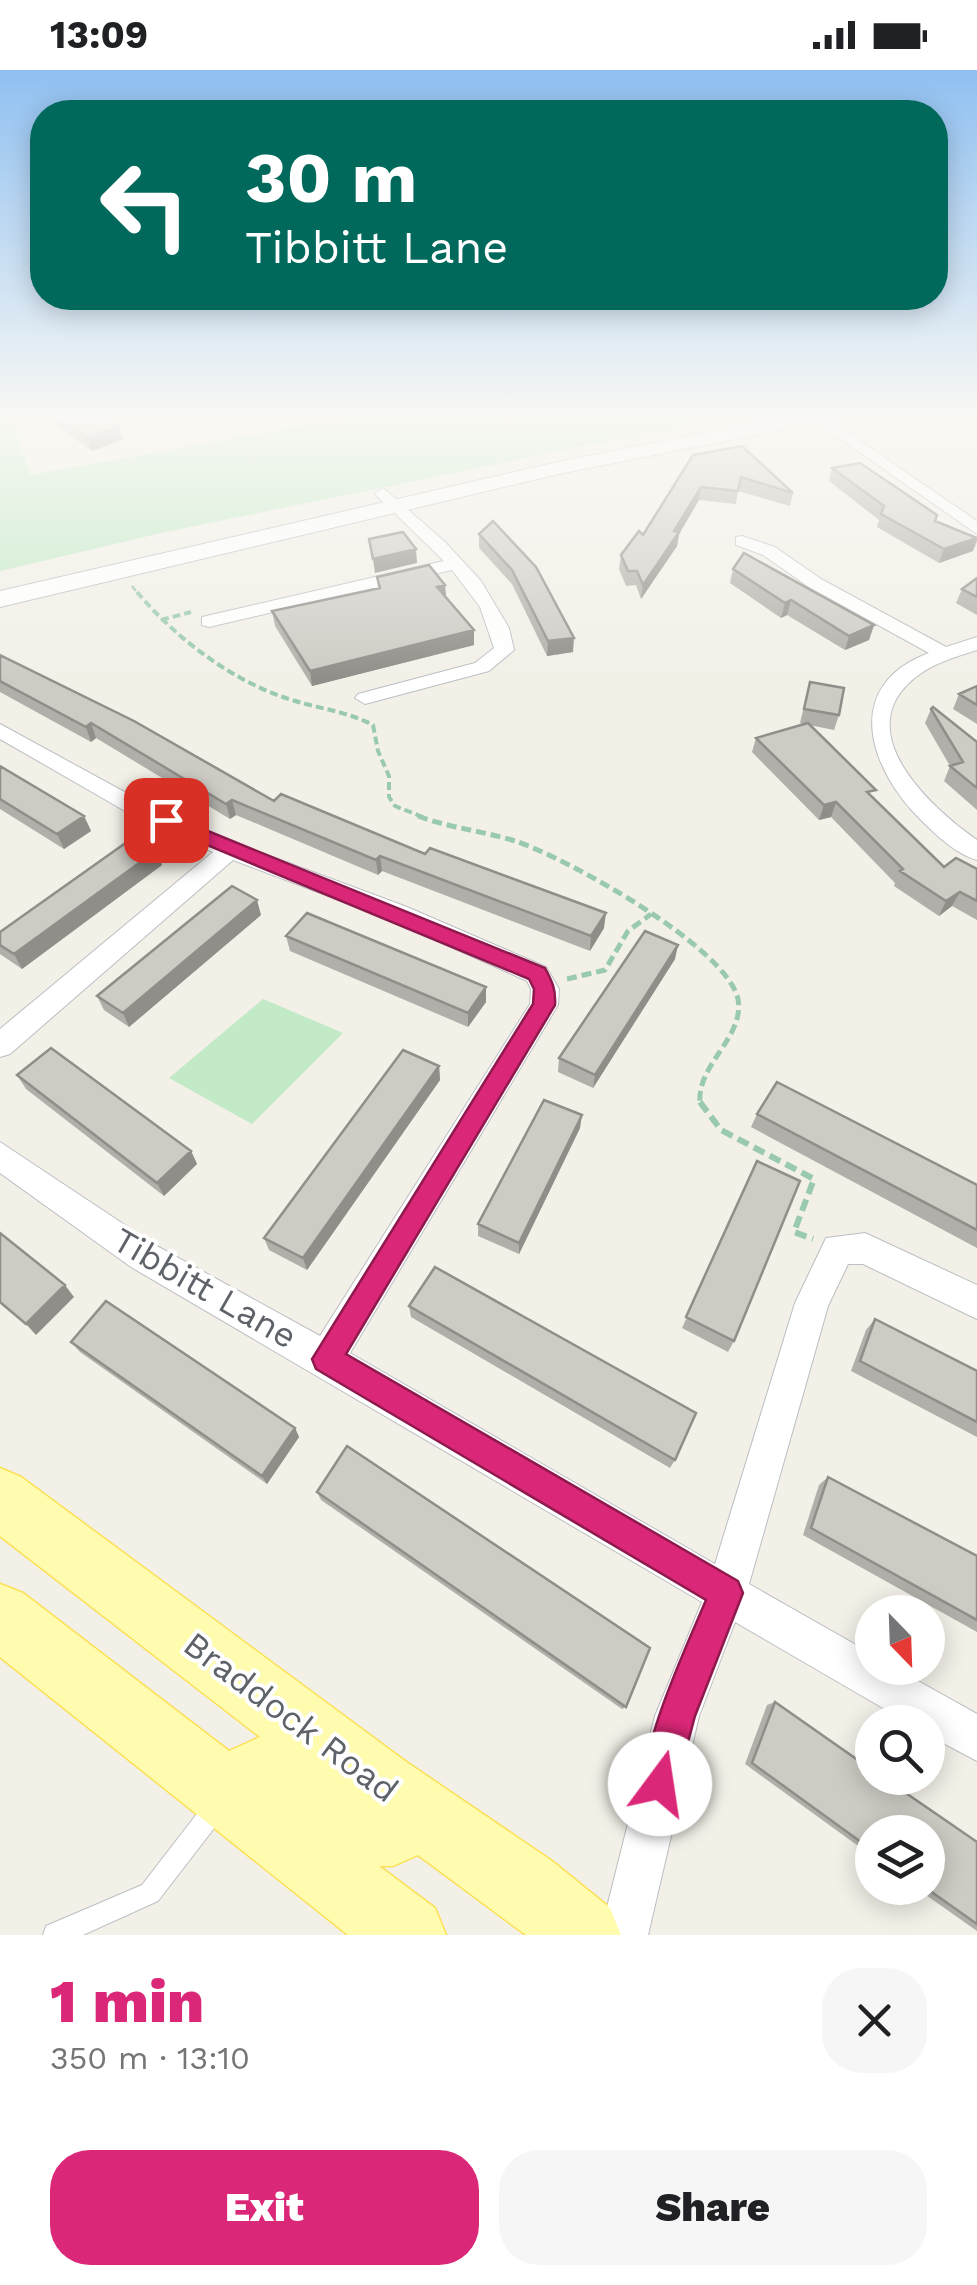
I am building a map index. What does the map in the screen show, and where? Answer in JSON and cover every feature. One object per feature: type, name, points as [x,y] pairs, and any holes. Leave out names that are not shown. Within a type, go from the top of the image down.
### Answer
[{"type":"main road","points":[[0,585],[362,506]]},
{"type":"main road","points":[[0,599],[367,506]]},
{"type":"main road","name":"Braddock Road","points":[[0,1498],[380,1786],[526,1888],[583,1935]]},
{"type":"main road","points":[[0,1616],[408,1935]]},
{"type":"main road","points":[[226,1793],[262,1770],[276,1769],[379,1830],[393,1830],[421,1812]]},
{"type":"street","points":[[365,698],[482,667],[504,650],[494,617],[456,564],[396,506]]},
{"type":"street","points":[[943,506],[977,530]]},
{"type":"street","points":[[742,541],[769,551],[815,583],[941,652]]},
{"type":"street","points":[[208,621],[456,564]]},
{"type":"street","points":[[977,642],[941,652],[909,670],[891,690],[881,715],[882,742],[892,772],[915,803],[946,832],[977,852]]},
{"type":"street","points":[[0,730],[134,806],[230,850],[520,966],[537,974],[543,985],[544,1005],[326,1359]]},
{"type":"street","points":[[0,1046],[230,850]]},
{"type":"street","name":"Tibbitt Lane","points":[[0,1156],[142,1256],[977,1739]]},
{"type":"street","points":[[624,1935],[677,1716],[726,1593],[812,1303],[838,1249],[865,1248],[977,1302]]},
{"type":"lane","points":[[55,1935],[150,1893],[226,1793]]},
{"type":"path","points":[[122,571],[160,620],[274,694],[373,724],[378,750],[390,776],[389,797],[395,806],[470,834],[514,840],[558,858],[650,914],[720,966],[739,998],[736,1018],[699,1083],[700,1106],[722,1130],[814,1179],[794,1232],[838,1249]]},
{"type":"path","points":[[160,620],[202,609],[208,621]]},
{"type":"path","points":[[543,985],[605,970],[628,931],[650,914]]},
{"type":"green space","points":[[0,506],[292,506],[161,533],[0,571]]},
{"type":"green space","points":[[263,999],[343,1033],[252,1124],[169,1078]]},
{"type":"building","points":[[661,506],[689,506],[674,531],[679,532],[643,585],[637,571],[628,571],[621,555],[639,531],[643,535]]},
{"type":"building","points":[[884,506],[924,506],[937,515],[935,521],[977,538],[944,549],[881,514]]},
{"type":"building","points":[[493,521],[536,567],[574,638],[548,641],[512,570],[479,534]]},
{"type":"building","points":[[403,532],[416,549],[373,559],[369,539]]},
{"type":"building","points":[[744,553],[874,625],[849,636],[791,600],[785,603],[733,569]]},
{"type":"building","points":[[429,565],[445,585],[437,587],[474,630],[310,671],[272,611],[380,588],[377,577]]},
{"type":"building","points":[[977,578],[977,597],[962,589]]},
{"type":"building","points":[[0,655],[134,721],[274,801],[281,794],[425,854],[430,848],[606,913],[591,936],[380,856],[376,860],[232,800],[226,804],[91,723],[86,727],[0,681]]},
{"type":"building","points":[[810,682],[844,688],[839,715],[804,709]]},
{"type":"building","points":[[977,686],[977,705],[959,694]]},
{"type":"building","points":[[933,707],[977,742],[977,788],[950,766],[963,762]]},
{"type":"building","points":[[808,723],[876,790],[867,792],[944,867],[956,858],[977,869],[977,901],[960,892],[946,901],[900,871],[903,869],[836,802],[824,805],[756,738]]},
{"type":"building","points":[[0,766],[84,816],[57,834],[0,799]]},
{"type":"building","points":[[134,837],[157,850],[14,954],[0,945],[0,932]]},
{"type":"building","points":[[232,886],[257,900],[123,1013],[97,996]]},
{"type":"building","points":[[307,913],[486,987],[468,1013],[286,936]]},
{"type":"building","points":[[645,931],[678,945],[595,1075],[559,1058]]},
{"type":"building","points":[[51,1048],[191,1151],[157,1183],[17,1075]]},
{"type":"building","points":[[403,1050],[439,1066],[303,1258],[264,1238]]},
{"type":"building","points":[[777,1082],[977,1185],[977,1230],[757,1114]]},
{"type":"building","points":[[544,1100],[582,1115],[519,1243],[478,1224]]},
{"type":"building","points":[[757,1161],[800,1181],[734,1341],[686,1317]]},
{"type":"building","points":[[0,1233],[65,1285],[26,1324],[0,1302]]},
{"type":"building","points":[[435,1267],[696,1413],[675,1460],[409,1306]]},
{"type":"building","points":[[106,1301],[295,1428],[262,1476],[71,1342]]},
{"type":"building","points":[[875,1319],[977,1371],[977,1422],[860,1361]]},
{"type":"building","points":[[347,1446],[650,1648],[626,1707],[317,1492]]},
{"type":"building","points":[[828,1477],[977,1556],[977,1620],[945,1602],[945,1595],[932,1595],[811,1528]]},
{"type":"building","points":[[775,1702],[855,1758],[855,1795],[909,1795],[938,1815],[855,1815],[855,1838],[752,1763]]},
{"type":"building","points":[[945,1820],[977,1842],[977,1924],[945,1901]]},
{"type":"route","points":[[166,820],[230,850],[398,914],[537,974],[545,989],[544,1005],[326,1359],[726,1593],[677,1716],[660,1784]]}]
